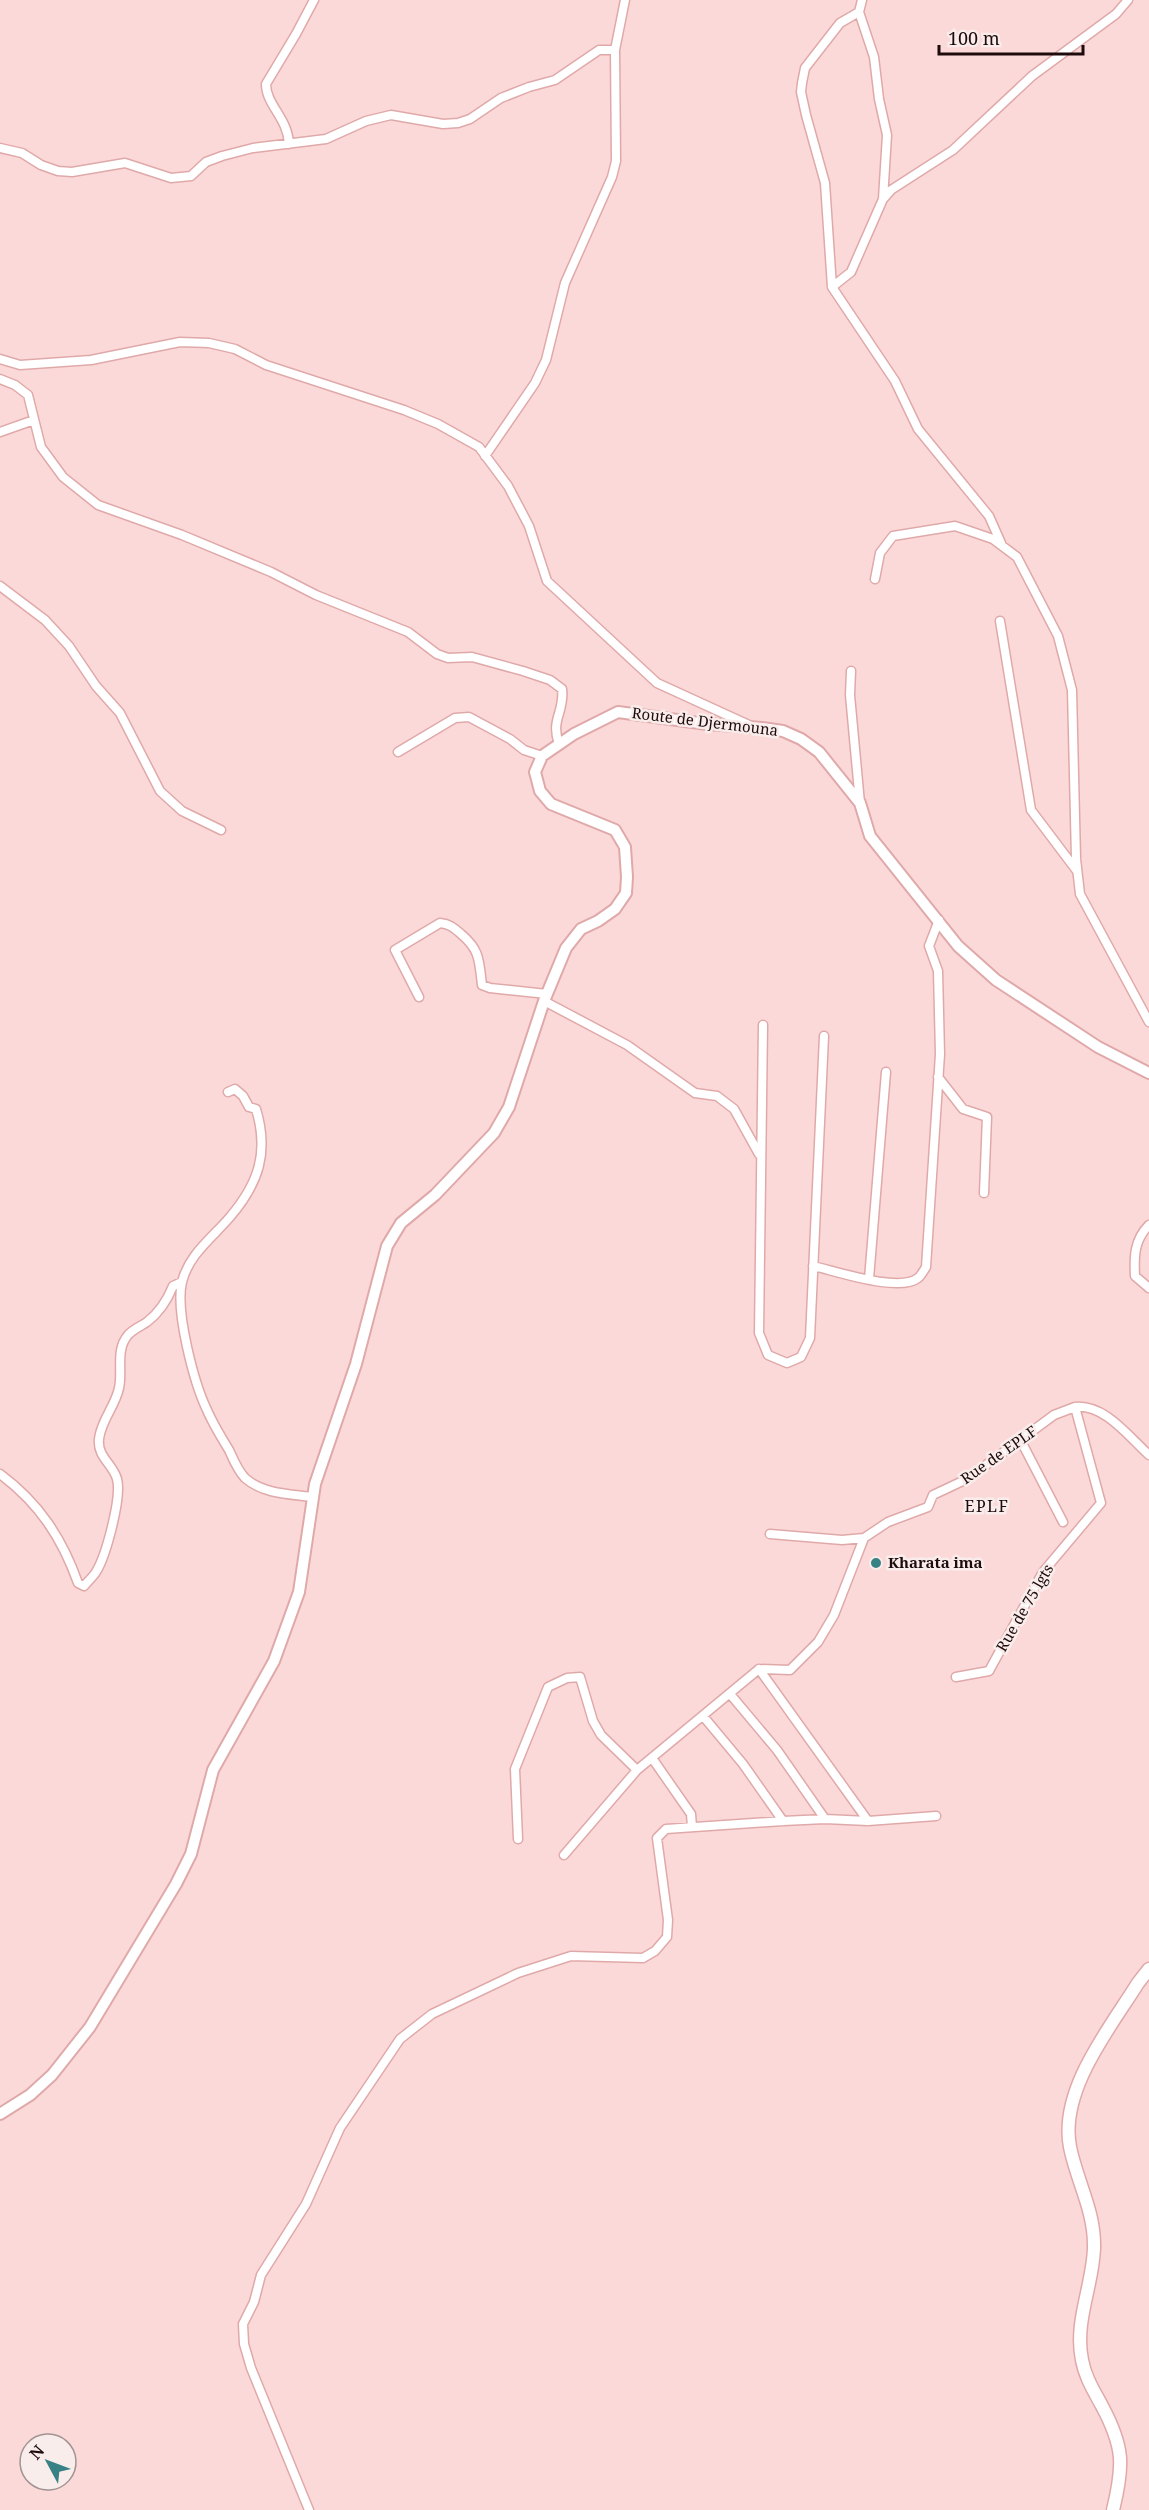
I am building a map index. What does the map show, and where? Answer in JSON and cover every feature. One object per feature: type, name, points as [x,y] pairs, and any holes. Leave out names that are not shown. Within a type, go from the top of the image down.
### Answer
[{"type":"main road","points":[[1113,2510],[1121,2477],[1118,2443],[1089,2384],[1082,2360],[1080,2341],[1094,2250],[1094,2224],[1070,2146],[1069,2125],[1072,2100],[1081,2077],[1138,1983],[1149,1969]]},
{"type":"street","points":[[288,144],[286,124],[267,93],[266,84],[314,0]]},
{"type":"street","points":[[485,456],[535,383],[546,360],[565,283],[612,177],[616,160],[615,50],[625,0]]},
{"type":"street","points":[[862,0],[859,12],[874,57],[879,99],[887,135],[883,199]]},
{"type":"street","points":[[832,287],[851,272],[883,199],[891,190],[953,150],[1032,76],[1116,14],[1128,0]]},
{"type":"street","points":[[859,12],[840,23],[806,68],[801,92],[825,183],[832,287],[895,381],[918,429],[989,516],[1003,546]]},
{"type":"street","points":[[0,148],[22,153],[41,165],[58,171],[72,172],[125,163],[171,178],[191,176],[206,162],[222,156],[252,148],[326,140],[366,121],[391,115],[443,124],[458,123],[470,119],[501,98],[555,80],[599,50],[615,50]]},
{"type":"street","points":[[0,359],[20,365],[67,362],[91,360],[180,342],[209,343],[235,349],[266,365],[430,420],[479,447],[508,486],[529,526],[547,581],[657,683],[752,726]]},
{"type":"street","points":[[0,380],[15,385],[28,395],[40,447],[57,469],[98,506],[182,535],[271,572],[316,596],[408,632],[437,654],[448,658],[472,657],[550,680],[562,689],[564,700],[554,730],[559,744],[564,741]]},
{"type":"street","points":[[0,432],[34,420]]},
{"type":"street","points":[[875,579],[880,553],[893,536],[955,526],[993,539],[1017,557],[1058,636],[1072,690],[1077,872],[1080,894],[1149,1022]]},
{"type":"street","points":[[0,586],[45,620],[69,646],[96,686],[120,713],[160,790],[182,811],[221,830]]},
{"type":"street","points":[[1000,621],[1031,810],[1077,872]]},
{"type":"street","points":[[851,671],[850,695],[860,803]]},
{"type":"street","name":"Route de Djermouna","points":[[542,756],[564,741],[618,712],[707,724],[752,726],[783,731],[801,739],[819,752],[860,803],[870,836],[958,946],[996,980],[1098,1047],[1149,1073]]},
{"type":"street","points":[[0,2114],[30,2095],[52,2075],[90,2027],[186,1864],[202,1816],[213,1770],[274,1662],[296,1602],[315,1484],[356,1364],[387,1246],[401,1223],[452,1179],[494,1133],[509,1107],[545,998],[566,948],[581,929],[615,909],[626,893],[625,848],[615,830],[551,804],[540,791],[535,772],[542,756],[524,750],[510,739],[469,717],[455,718],[398,752]]},
{"type":"street","points":[[813,1266],[892,1284],[907,1283],[918,1278],[926,1267],[939,1077],[938,971],[929,946],[939,920]]},
{"type":"street","points":[[419,997],[394,950],[440,923],[449,924],[473,944],[478,954],[482,984],[490,988],[545,998],[627,1045],[695,1093],[717,1096],[734,1109],[759,1156]]},
{"type":"street","points":[[763,1025],[759,1156],[759,1333],[768,1354],[787,1363],[801,1357],[810,1338],[824,1036]]},
{"type":"street","points":[[869,1279],[886,1072]]},
{"type":"street","points":[[939,1077],[963,1108],[987,1117],[984,1193]]},
{"type":"street","points":[[228,1092],[235,1089],[243,1096],[249,1107],[256,1109],[262,1131],[260,1167],[230,1217],[205,1241],[190,1262],[182,1282],[180,1309],[192,1364],[206,1409],[243,1476],[262,1490],[313,1497]]},
{"type":"street","points":[[1149,1225],[1145,1237],[1134,1252],[1135,1276],[1149,1288]]},
{"type":"street","points":[[0,1474],[19,1489],[44,1517],[62,1542],[78,1583],[84,1586],[96,1572],[111,1530],[117,1499],[118,1481],[112,1467],[101,1455],[98,1441],[103,1421],[120,1388],[120,1350],[128,1335],[152,1318],[165,1305],[173,1286],[182,1282]]},
{"type":"street","points":[[1074,1407],[1087,1406],[1102,1412],[1149,1455]]},
{"type":"street","name":"Rue de EPLF","points":[[864,1538],[888,1522],[928,1507],[933,1495],[967,1479],[1054,1415],[1074,1407]]},
{"type":"street","name":"Rue de 75 lgts","points":[[956,1677],[989,1671],[1043,1572],[1101,1503],[1074,1407]]},
{"type":"street","points":[[1021,1441],[1064,1522]]},
{"type":"street","points":[[564,1854],[637,1770],[759,1669],[790,1670],[818,1642],[834,1615],[864,1538],[842,1540],[770,1534]]},
{"type":"street","points":[[759,1669],[868,1821]]},
{"type":"street","points":[[518,1839],[515,1769],[548,1687],[567,1678],[580,1677],[601,1735],[637,1770]]},
{"type":"street","points":[[730,1694],[777,1750],[825,1819]]},
{"type":"street","points":[[703,1716],[743,1764],[783,1821]]},
{"type":"street","points":[[652,1758],[691,1814],[692,1827]]},
{"type":"street","points":[[309,2510],[276,2434],[251,2368],[244,2344],[243,2324],[254,2302],[261,2275],[306,2204],[340,2128],[400,2039],[432,2014],[518,1973],[571,1956],[643,1958],[655,1951],[667,1937],[668,1920],[657,1838],[666,1829],[783,1821],[825,1819],[868,1821],[936,1816]]},
{"type":"place","name":"Kharata ima","points":[[876,1563]]},
{"type":"district","name":"EPLF","points":[[987,1506]]}]
